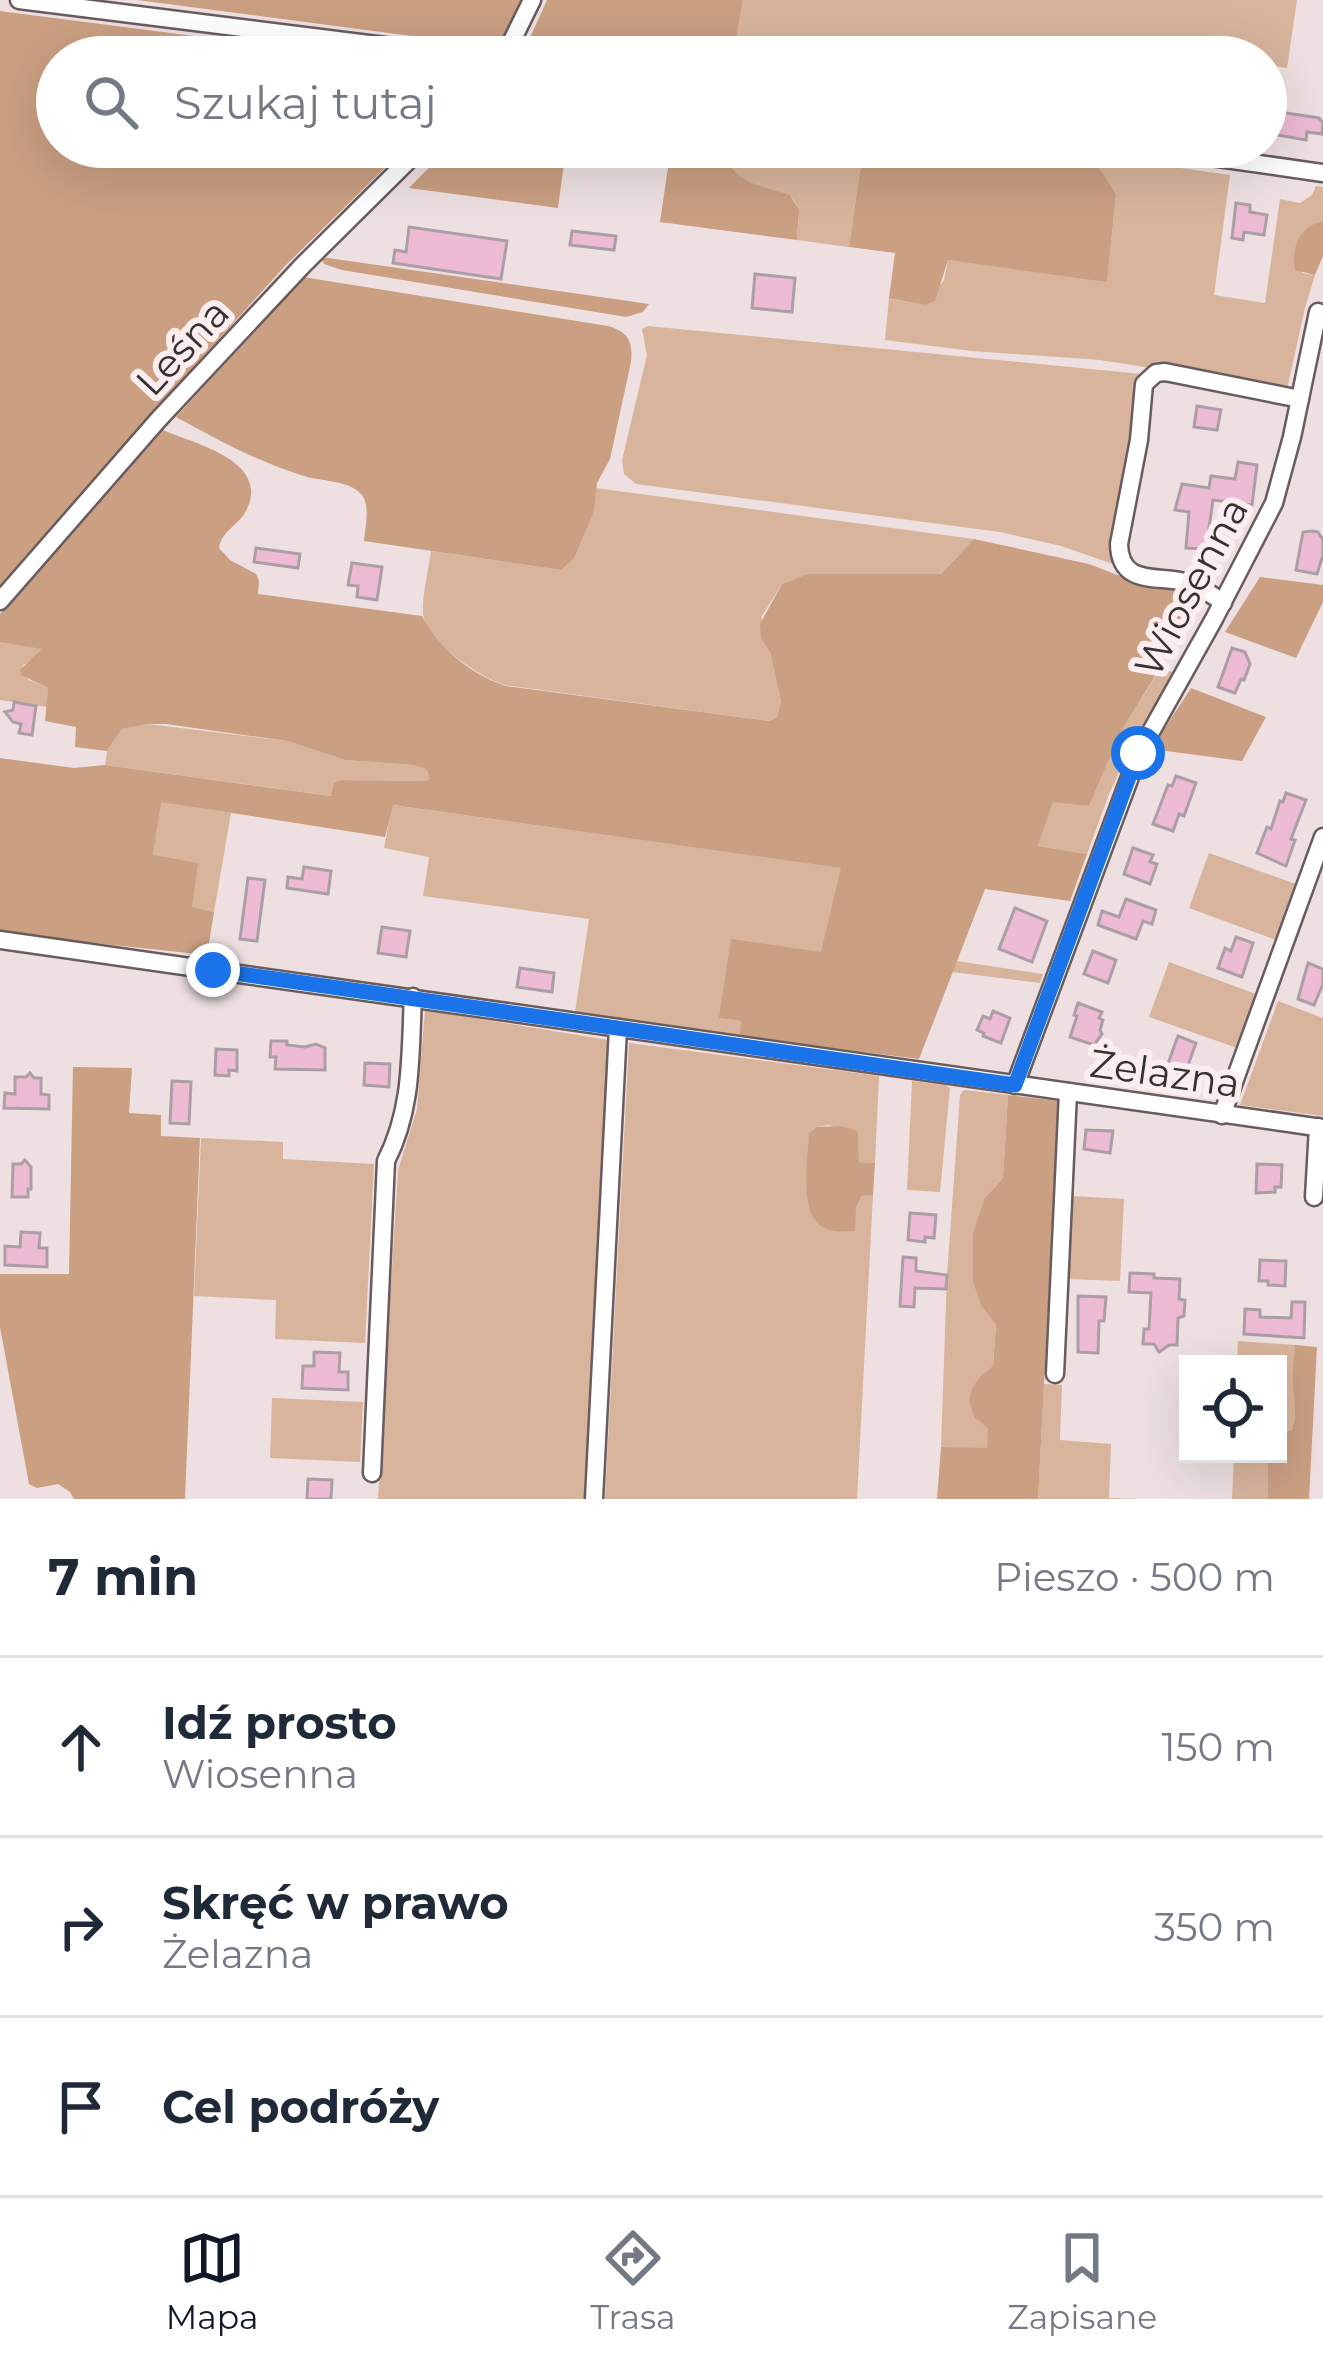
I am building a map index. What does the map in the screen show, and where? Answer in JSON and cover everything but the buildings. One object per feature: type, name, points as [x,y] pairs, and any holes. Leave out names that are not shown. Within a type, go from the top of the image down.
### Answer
[{"type":"street","points":[[19,0],[306,36]]},
{"type":"street","points":[[514,36],[532,0]]},
{"type":"street","name":"Leśna","points":[[0,601],[158,420],[401,168]]},
{"type":"street","points":[[1287,168],[1323,173]]},
{"type":"street","name":"Wiosenna","points":[[1015,1085],[1138,753],[1274,503],[1318,312]]},
{"type":"street","points":[[1223,603],[1186,582],[1142,577],[1119,557],[1144,384],[1156,373],[1166,373],[1300,399]]},
{"type":"street","points":[[1222,1115],[1323,837]]},
{"type":"street","name":"Żelazna","points":[[0,940],[1321,1128]]},
{"type":"street","points":[[372,1473],[386,1161],[407,1100],[413,998]]},
{"type":"street","points":[[594,1499],[619,1028]]},
{"type":"street","points":[[1055,1375],[1068,1092]]},
{"type":"street","points":[[1314,1197],[1321,1128]]},
{"type":"shaded area","points":[[137,0],[521,0],[505,36],[412,36]]},
{"type":"shaded area","points":[[547,0],[743,0],[737,36],[531,36]]},
{"type":"shaded area","points":[[743,0],[1297,0],[1287,68],[1287,36],[737,36]]},
{"type":"shaded area","points":[[0,11],[195,36],[36,36],[36,168],[385,168],[285,266],[0,590]]},
{"type":"shaded area","points":[[429,168],[563,168],[558,208],[409,188]]},
{"type":"shaded area","points":[[668,168],[732,168],[757,185],[790,195],[799,210],[797,240],[660,222]]},
{"type":"shaded area","points":[[862,168],[849,247],[797,240],[798,210],[790,195],[756,186],[732,169]]},
{"type":"shaded area","points":[[1099,168],[1181,168],[1230,175],[1214,295],[1265,303],[1280,199],[1300,203],[1316,186],[1323,187],[1323,221],[1318,222],[1302,273],[1315,275],[1287,389],[1100,360],[885,340],[889,298],[925,305],[944,280],[948,260],[1107,281],[1116,196]]},
{"type":"shaded area","points":[[1099,168],[1116,195],[1107,282],[948,260],[935,301],[925,305],[889,298],[895,253],[849,247],[860,170]]},
{"type":"shaded area","points":[[1323,221],[1323,256],[1315,275],[1295,270],[1299,238],[1308,227]]},
{"type":"shaded area","points":[[321,257],[649,304],[643,312],[626,317],[342,270],[324,264]]},
{"type":"shaded area","points":[[303,277],[608,326],[625,335],[631,362],[610,459],[597,483],[594,511],[574,558],[561,570],[364,541],[366,504],[356,490],[273,465],[176,417]]},
{"type":"shaded area","points":[[642,329],[1142,374],[1116,565],[1000,532],[636,484],[624,474],[622,460],[647,355]]},
{"type":"shaded area","points":[[163,430],[226,457],[249,479],[246,511],[219,548],[256,574],[258,594],[422,616],[457,659],[506,686],[769,721],[777,717],[781,701],[760,624],[782,584],[807,574],[941,574],[974,539],[1089,564],[1188,593],[1198,605],[1121,732],[1089,806],[1053,802],[1038,846],[1087,854],[1070,901],[985,889],[919,1059],[739,1036],[741,1021],[719,1018],[731,939],[821,952],[841,868],[393,805],[385,837],[161,802],[153,855],[198,863],[192,907],[214,912],[207,955],[0,933],[0,758],[74,768],[105,765],[331,796],[334,783],[341,780],[430,778],[426,769],[413,765],[345,760],[287,741],[166,724],[122,729],[107,751],[75,747],[76,727],[45,721],[48,688],[21,675],[20,670],[42,649],[0,642],[0,614]]},
{"type":"shaded area","points":[[596,488],[974,539],[941,574],[807,574],[782,584],[762,616],[761,638],[770,652],[781,701],[777,717],[769,721],[505,685],[446,649],[424,619],[431,551],[561,570],[594,512]]},
{"type":"shaded area","points":[[1260,577],[1323,585],[1323,602],[1296,658],[1225,632]]},
{"type":"shaded area","points":[[0,642],[40,647],[31,662],[23,665],[27,679],[48,688],[47,707],[0,700]]},
{"type":"shaded area","points":[[1161,667],[1174,673],[1136,736],[1087,854],[1038,846],[1053,801],[1089,806],[1121,732]]},
{"type":"shaded area","points":[[1191,688],[1266,717],[1242,761],[1151,749]]},
{"type":"shaded area","points":[[148,724],[287,741],[345,760],[413,765],[426,769],[430,778],[341,780],[332,796],[105,765],[107,751],[122,729]]},
{"type":"shaded area","points":[[160,801],[231,813],[214,912],[192,908],[153,856]]},
{"type":"shaded area","points":[[392,805],[842,868],[822,952],[720,1018],[741,1021],[739,1036],[575,1012],[589,919],[423,896],[429,857],[384,848]]},
{"type":"shaded area","points":[[1209,853],[1296,884],[1276,940],[1189,908]]},
{"type":"shaded area","points":[[957,961],[1043,974],[1040,983],[952,972]]},
{"type":"shaded area","points":[[1169,962],[1256,994],[1237,1048],[1149,1017]]},
{"type":"shaded area","points":[[1278,1001],[1323,1018],[1323,1116],[1240,1105]]},
{"type":"shaded area","points":[[425,1010],[608,1040],[585,1499],[378,1499],[398,1170],[417,1109]]},
{"type":"shaded area","points":[[629,1043],[879,1076],[875,1163],[859,1162],[858,1133],[829,1125],[816,1127],[809,1135],[807,1193],[856,1208],[862,1196],[873,1195],[857,1499],[605,1499]]},
{"type":"shaded area","points":[[73,1067],[132,1068],[129,1113],[161,1115],[161,1136],[200,1138],[185,1499],[74,1499],[58,1484],[37,1488],[29,1484],[0,1327],[0,1274],[69,1274]]},
{"type":"shaded area","points":[[912,1081],[950,1088],[940,1192],[907,1190]]},
{"type":"shaded area","points":[[964,1090],[1008,1095],[1003,1178],[984,1199],[973,1233],[982,1307],[996,1323],[987,1449],[941,1447],[947,1275]]},
{"type":"shaded area","points":[[1008,1095],[1059,1101],[1038,1499],[937,1499],[941,1447],[987,1448],[988,1428],[975,1418],[970,1395],[993,1366],[996,1324],[982,1307],[973,1282],[973,1233],[984,1199],[1003,1178]]},
{"type":"shaded area","points":[[838,1126],[858,1133],[859,1162],[875,1163],[873,1195],[862,1196],[856,1208],[855,1231],[825,1228],[817,1222],[808,1200],[809,1134],[816,1127]]},
{"type":"shaded area","points":[[201,1138],[283,1142],[283,1159],[374,1164],[365,1343],[275,1339],[276,1300],[194,1296]]},
{"type":"shaded area","points":[[1071,1196],[1124,1199],[1120,1281],[1067,1279]]},
{"type":"shaded area","points":[[1238,1341],[1295,1345],[1292,1430],[1287,1431],[1287,1355],[1237,1355]]},
{"type":"shaded area","points":[[1295,1345],[1317,1347],[1309,1499],[1268,1499],[1268,1463],[1287,1463],[1287,1431],[1292,1430],[1295,1410]]},
{"type":"shaded area","points":[[1044,1384],[1062,1385],[1060,1440],[1111,1444],[1109,1498],[1139,1499],[1038,1499]]},
{"type":"shaded area","points":[[272,1398],[363,1402],[360,1462],[270,1458]]},
{"type":"shaded area","points":[[1234,1463],[1268,1463],[1268,1499],[1232,1499]]},
{"type":"route","points":[[213,970],[1015,1085],[1138,753]]}]
